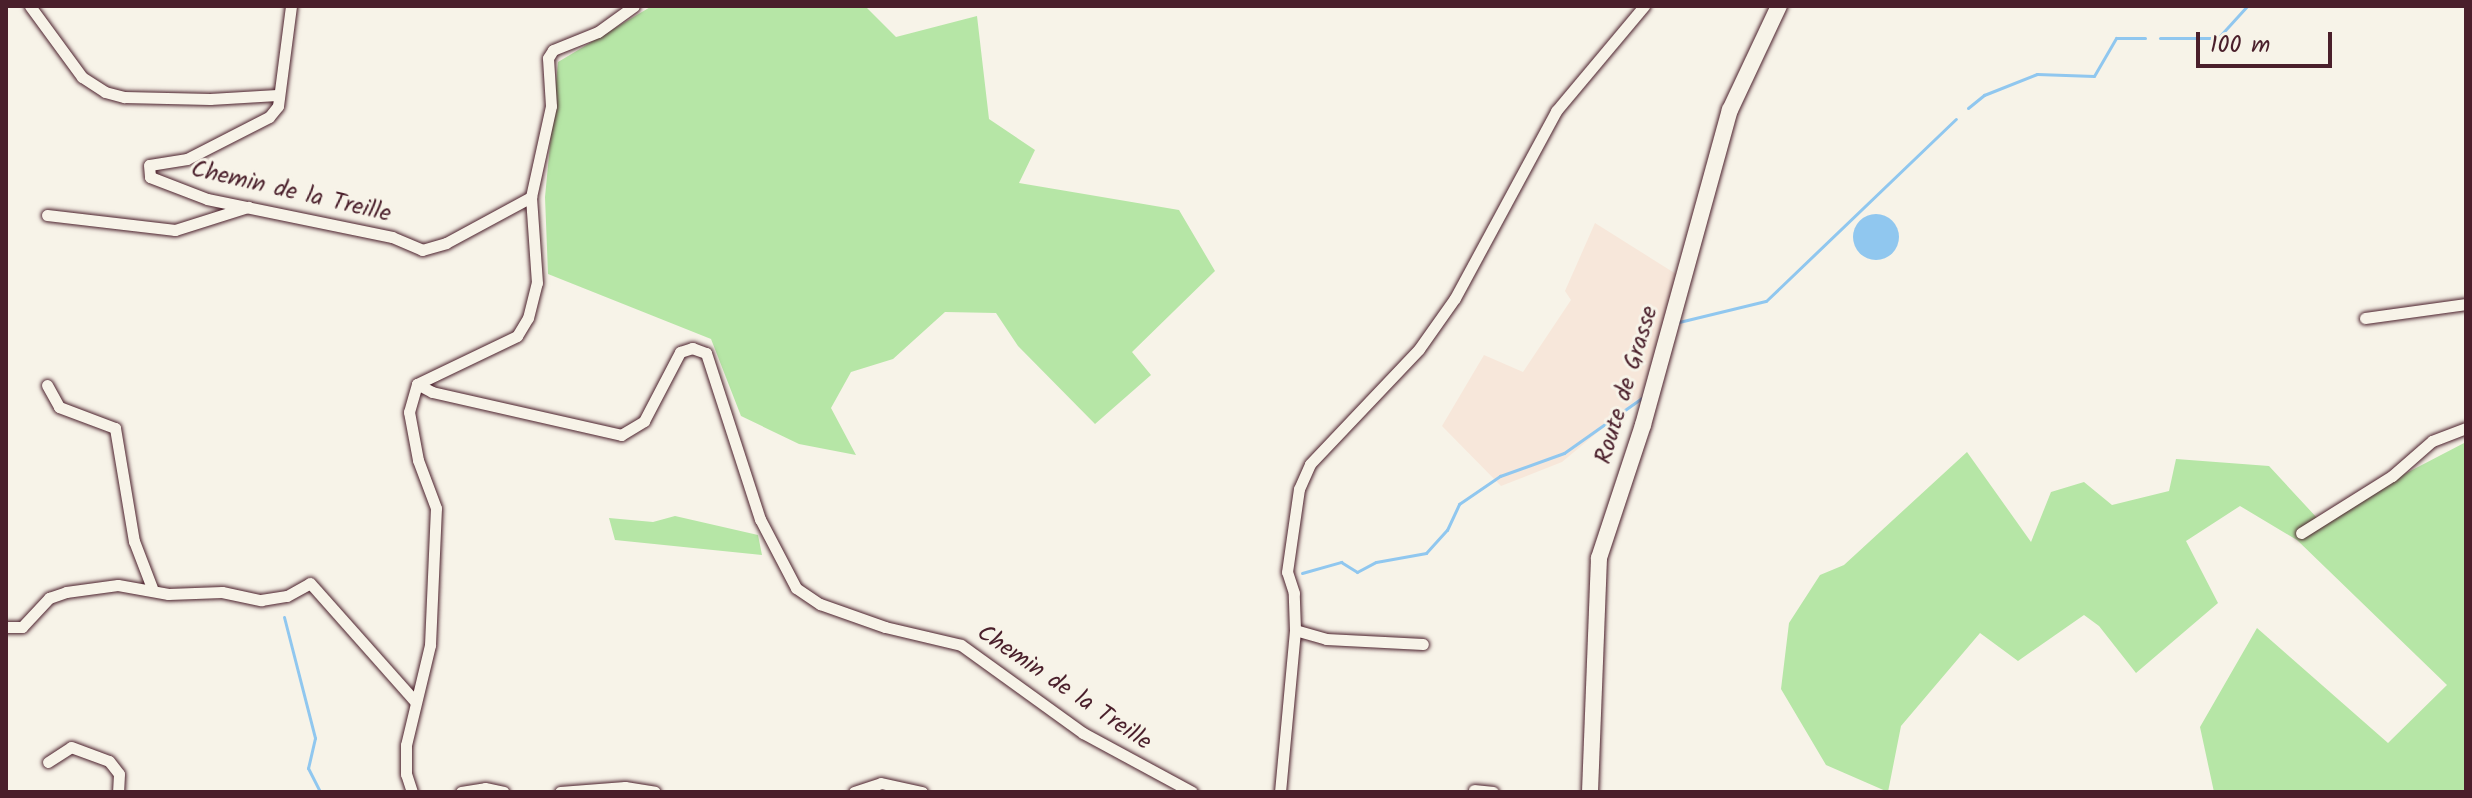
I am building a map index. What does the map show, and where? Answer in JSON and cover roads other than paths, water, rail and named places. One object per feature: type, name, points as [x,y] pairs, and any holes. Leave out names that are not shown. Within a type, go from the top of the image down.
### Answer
[{"type":"street","points":[[30,6],[82,77],[105,92],[124,97],[210,99],[277,95],[291,6]]},
{"type":"street","points":[[412,792],[406,756],[414,700],[430,645],[436,508],[418,460],[409,412],[417,384],[517,336],[534,304],[537,283],[531,197],[542,131],[549,118],[548,58],[553,50],[598,32],[634,6]]},
{"type":"street","points":[[1280,792],[1295,630],[1294,593],[1287,572],[1299,489],[1310,464],[1419,349],[1455,298],[1556,111],[1644,6]]},
{"type":"street","name":"Route de Grasse","points":[[1590,792],[1599,558],[1643,425],[1730,110],[1779,6]]},
{"type":"street","name":"Chemin de la Treille","points":[[277,95],[278,106],[269,117],[187,159],[149,165],[146,171],[156,182],[176,189],[392,237],[422,250],[446,243],[531,197]]},
{"type":"street","points":[[47,215],[175,230],[248,207]]},
{"type":"street","points":[[2365,318],[2466,304]]},
{"type":"street","name":"Chemin de la Treille","points":[[417,384],[432,392],[460,394],[614,436],[644,421],[680,352],[692,348],[706,353],[760,519],[796,588],[820,604],[872,623],[961,645],[1083,733],[1192,792]]},
{"type":"street","points":[[47,385],[59,407],[115,428],[134,541],[152,588]]},
{"type":"street","points":[[2301,533],[2392,476],[2432,441],[2466,428]]},
{"type":"street","points":[[6,627],[27,624],[56,594],[118,585],[152,588],[168,594],[222,592],[261,600],[287,596],[310,583],[414,700]]},
{"type":"street","points":[[1295,630],[1326,639],[1423,644]]},
{"type":"street","points":[[48,762],[71,747],[109,761],[119,774],[118,792]]},
{"type":"street","points":[[854,792],[881,783],[922,792]]},
{"type":"street","points":[[560,792],[625,787],[655,792]]},
{"type":"street","points":[[461,792],[485,788],[504,792]]},
{"type":"street","points":[[1474,790],[1493,792]]},
{"type":"water","points":[[1876,214],[1892,221],[1899,237],[1892,253],[1876,260],[1860,253],[1853,237],[1860,221]]},
{"type":"waterway","points":[[2160,38],[2218,38],[2247,6]]},
{"type":"waterway","points":[[1968,108],[1984,95],[2037,74],[2094,76],[2116,38],[2145,38]]},
{"type":"waterway","points":[[1679,322],[1766,301],[1956,119]]},
{"type":"waterway","points":[[1302,573],[1341,562],[1357,572],[1376,562],[1426,553],[1447,530],[1459,504],[1500,476],[1564,453],[1643,397]]},
{"type":"waterway","points":[[284,617],[315,738],[308,768],[320,792]]}]
